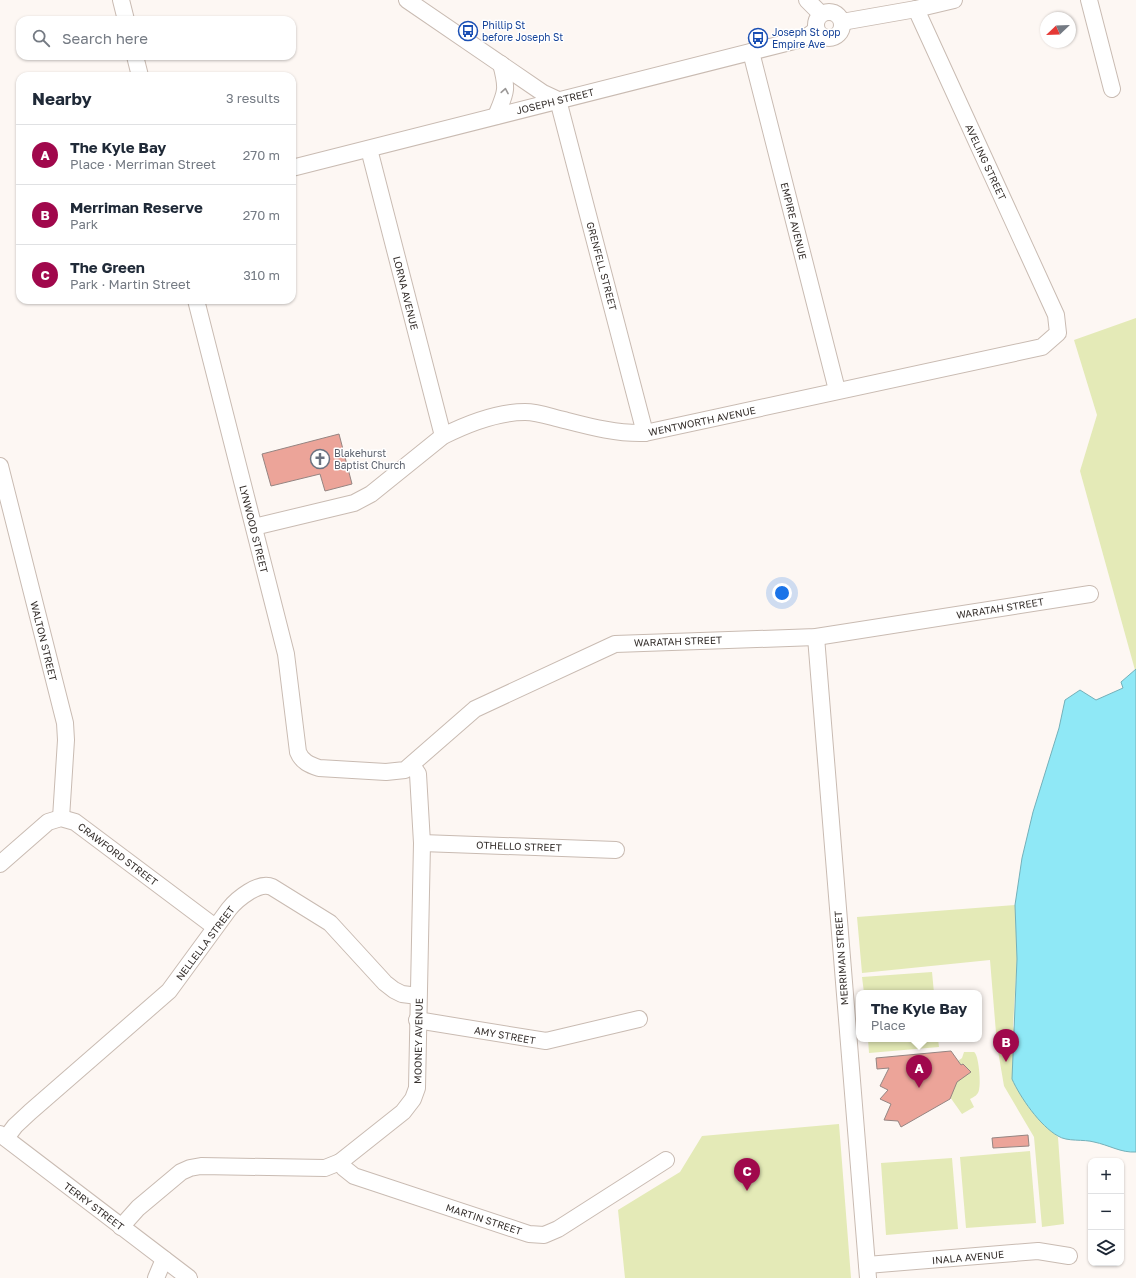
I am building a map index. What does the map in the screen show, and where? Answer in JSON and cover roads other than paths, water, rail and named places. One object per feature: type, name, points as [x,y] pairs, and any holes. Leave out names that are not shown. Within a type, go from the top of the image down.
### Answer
[{"type":"street","points":[[121,0],[125,16]]},
{"type":"street","points":[[408,0],[543,93],[558,100]]},
{"type":"street","points":[[807,0],[821,14],[834,13],[837,15],[842,22],[841,31],[835,38],[830,39],[822,37],[816,30],[816,21],[821,14]]},
{"type":"street","points":[[842,22],[916,9],[954,0]]},
{"type":"street","points":[[1089,0],[1112,89]]},
{"type":"street","name":"AVELING STREET","points":[[916,9],[1056,315]]},
{"type":"street","name":"JOSEPH STREET","points":[[296,167],[798,40],[808,36],[816,30]]},
{"type":"street","name":"EMPIRE AVENUE","points":[[751,52],[837,390]]},
{"type":"street","points":[[136,60],[139,72]]},
{"type":"street","points":[[496,116],[503,100],[506,85],[501,64]]},
{"type":"street","name":"GRENFELL STREET","points":[[558,100],[645,433]]},
{"type":"street","name":"LORNA AVENUE","points":[[369,149],[443,436]]},
{"type":"street","name":"LYNWOOD STREET","points":[[197,304],[289,667],[298,748],[302,760]]},
{"type":"street","name":"WENTWORTH AVENUE","points":[[254,527],[354,503],[371,494],[443,436],[455,430],[490,418],[510,413],[525,412],[539,414],[604,431],[626,434],[645,433],[1042,346],[1058,332],[1056,315]]},
{"type":"street","name":"WALTON STREET","points":[[0,466],[65,723],[66,740],[61,818]]},
{"type":"street","name":"WARATAH STREET","points":[[302,760],[319,768],[386,772],[405,770],[475,709],[614,644],[816,637],[1090,594]]},
{"type":"street","name":"MERRIMAN STREET","points":[[816,637],[867,1272]]},
{"type":"street","name":"MOONEY AVENUE","points":[[121,1226],[138,1208],[181,1172],[190,1168],[201,1166],[318,1168],[340,1162],[403,1112],[413,1099],[417,1088],[417,1020],[422,843],[418,774],[412,764]]},
{"type":"street","points":[[0,864],[48,822],[61,818]]},
{"type":"street","name":"CRAWFORD STREET","points":[[61,818],[75,822],[214,927]]},
{"type":"street","name":"OTHELLO STREET","points":[[422,843],[616,850]]},
{"type":"street","name":"NELLELLA STREET","points":[[3,1136],[169,991],[214,927],[233,905],[253,890],[269,885],[330,922],[385,983],[402,994],[418,996]]},
{"type":"street","name":"AMY STREET","points":[[417,1020],[546,1041],[638,1019]]},
{"type":"street","name":"TERRY STREET","points":[[3,1136],[189,1278]]},
{"type":"street","name":"MARTIN STREET","points":[[340,1162],[344,1168],[354,1176],[529,1234],[544,1234],[558,1229],[666,1160]]},
{"type":"street","name":"INALA AVENUE","points":[[867,1272],[1038,1251],[1069,1256]]},
{"type":"street","points":[[156,1278],[164,1259]]},
{"type":"water","points":[[1136,669],[1136,1152],[1131,1152],[1099,1143],[1071,1140],[1058,1136],[1044,1125],[1031,1110],[1012,1079],[1017,959],[1015,905],[1022,858],[1033,812],[1059,728],[1065,700],[1080,690],[1096,700],[1123,688],[1121,682]]},
{"type":"place","name":"Phillip St before Joseph St","points":[[468,31]]},
{"type":"place","name":"Joseph St opp Empire Ave","points":[[758,38]]},
{"type":"place","name":"Blakehurst Baptist Church","points":[[320,459]]},
{"type":"place","name":"Merriman Reserve","points":[[1006,1062]]},
{"type":"place","name":"The Kyle Bay","points":[[919,1088]]},
{"type":"place","name":"The Green","points":[[747,1191]]}]
